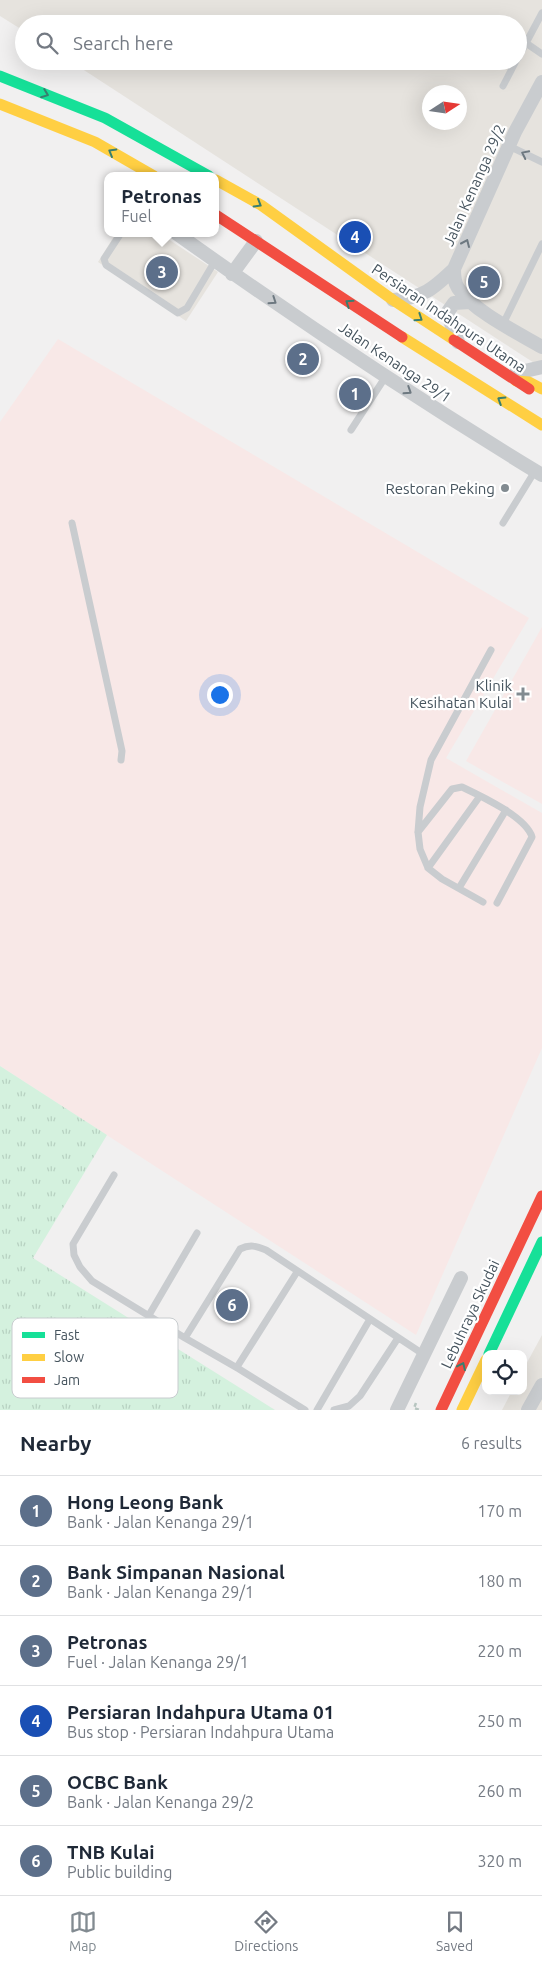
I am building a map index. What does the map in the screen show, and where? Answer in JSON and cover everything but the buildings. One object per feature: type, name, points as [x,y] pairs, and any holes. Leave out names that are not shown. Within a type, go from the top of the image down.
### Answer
[{"type":"main road","points":[[0,76],[105,118],[202,172]]},
{"type":"main road","points":[[2,106],[95,142],[147,172]]},
{"type":"main road","name":"Persiaran Indahpura Utama","points":[[219,182],[261,205],[392,300],[542,396]]},
{"type":"main road","points":[[219,217],[390,330],[542,426]]},
{"type":"main road","points":[[511,377],[529,382],[542,389]]},
{"type":"main road","points":[[526,1230],[542,1185]]},
{"type":"main road","points":[[526,1230],[542,1196]]},
{"type":"main road","name":"Lebuhraya Skudai","points":[[441,1410],[526,1230]]},
{"type":"main road","points":[[491,1350],[542,1242]]},
{"type":"main road","points":[[509,1312],[542,1266]]},
{"type":"main road","points":[[462,1410],[482,1368]]},
{"type":"street","name":"Jalan Kenanga 29/2","points":[[470,302],[458,287],[454,278],[454,269],[509,146],[542,82]]},
{"type":"street","name":"Jalan Kenanga 29/1","points":[[182,237],[232,274],[386,376],[473,433],[539,473]]},
{"type":"street","points":[[232,274],[256,241]]},
{"type":"street","points":[[392,300],[411,299],[421,295],[439,283],[454,269]]},
{"type":"street","points":[[459,344],[447,313],[454,303],[470,302],[542,347]]},
{"type":"street","points":[[511,377],[542,367]]},
{"type":"street","points":[[397,1410],[461,1278]]},
{"type":"street","points":[[528,1410],[542,1385]]},
{"type":"lane","points":[[527,42],[542,13]]},
{"type":"lane","points":[[527,45],[542,54]]},
{"type":"lane","points":[[503,86],[511,70]]},
{"type":"lane","points":[[509,146],[542,162]]},
{"type":"lane","points":[[118,237],[104,259],[106,265],[178,313],[186,308],[215,261]]},
{"type":"lane","points":[[503,324],[542,244]]},
{"type":"lane","points":[[351,430],[386,376]]},
{"type":"lane","points":[[503,523],[539,473]]},
{"type":"lane","points":[[72,523],[122,751],[121,760]]},
{"type":"lane","points":[[482,902],[442,879],[428,868],[420,849],[418,832],[420,807],[430,760],[491,650]]},
{"type":"lane","points":[[418,832],[452,789],[462,787],[506,810],[529,830],[532,837],[497,902]]},
{"type":"lane","points":[[428,868],[480,796]]},
{"type":"lane","points":[[459,888],[506,810]]},
{"type":"lane","points":[[114,1175],[73,1244],[74,1255],[80,1267],[92,1281],[152,1318]]},
{"type":"lane","points":[[149,1316],[197,1233]]},
{"type":"lane","points":[[185,1338],[240,1249],[247,1245],[266,1250],[423,1354]]},
{"type":"lane","points":[[236,1367],[297,1272]]},
{"type":"lane","points":[[317,1410],[370,1319]]},
{"type":"lane","points":[[178,1334],[305,1410]]},
{"type":"lane","points":[[334,1410],[350,1406],[360,1396],[398,1338]]},
{"type":"path","points":[[414,1408],[420,1410]]},
{"type":"shaded area","points":[[0,0],[542,0],[542,368],[84,70],[527,70],[527,15],[15,15],[15,25],[0,16]]},
{"type":"shaded area","points":[[114,237],[165,237],[218,272],[186,321],[98,262]]},
{"type":"shaded area","points":[[58,339],[529,618],[446,758],[542,813],[542,1048],[416,1335],[0,1066],[0,422]]},
{"type":"shaded area","name":"Klinik Kesihatan Kulai","points":[[542,627],[542,804],[466,761]]},
{"type":"shaded area","points":[[542,1335],[542,1410],[502,1410],[510,1395],[527,1395],[527,1363]]},
{"type":"green space","points":[[0,1066],[107,1135],[33,1258],[129,1318],[12,1318],[12,1398],[178,1398],[178,1349],[275,1410],[0,1410]]},
{"type":"traffic: fast","points":[[0,76],[105,118],[202,172]]},
{"type":"traffic: fast","points":[[491,1350],[542,1242]]},
{"type":"traffic: slow","points":[[0,104],[95,142],[147,172]]},
{"type":"traffic: slow","points":[[219,182],[261,205],[393,300],[454,340]]},
{"type":"traffic: slow","points":[[402,337],[542,425]]},
{"type":"traffic: slow","points":[[516,381],[529,382],[542,389]]},
{"type":"traffic: slow","points":[[462,1410],[482,1368]]},
{"type":"traffic: jam","points":[[219,217],[402,337]]},
{"type":"traffic: jam","points":[[454,340],[529,389]]},
{"type":"traffic: jam","points":[[441,1410],[542,1196]]},
{"type":"place","name":"Persiaran Indahpura Utama 01","points":[[355,237]]},
{"type":"place","name":"Petronas","points":[[162,272]]},
{"type":"place","name":"OCBC Bank","points":[[484,282]]},
{"type":"place","name":"Bank Simpanan Nasional","points":[[303,359]]},
{"type":"place","name":"Hong Leong Bank","points":[[355,394]]},
{"type":"place","name":"Restoran Peking","points":[[505,488]]},
{"type":"place","name":"Klinik Kesihatan Kulai","points":[[523,694]]},
{"type":"place","name":"TNB Kulai","points":[[232,1305]]}]
